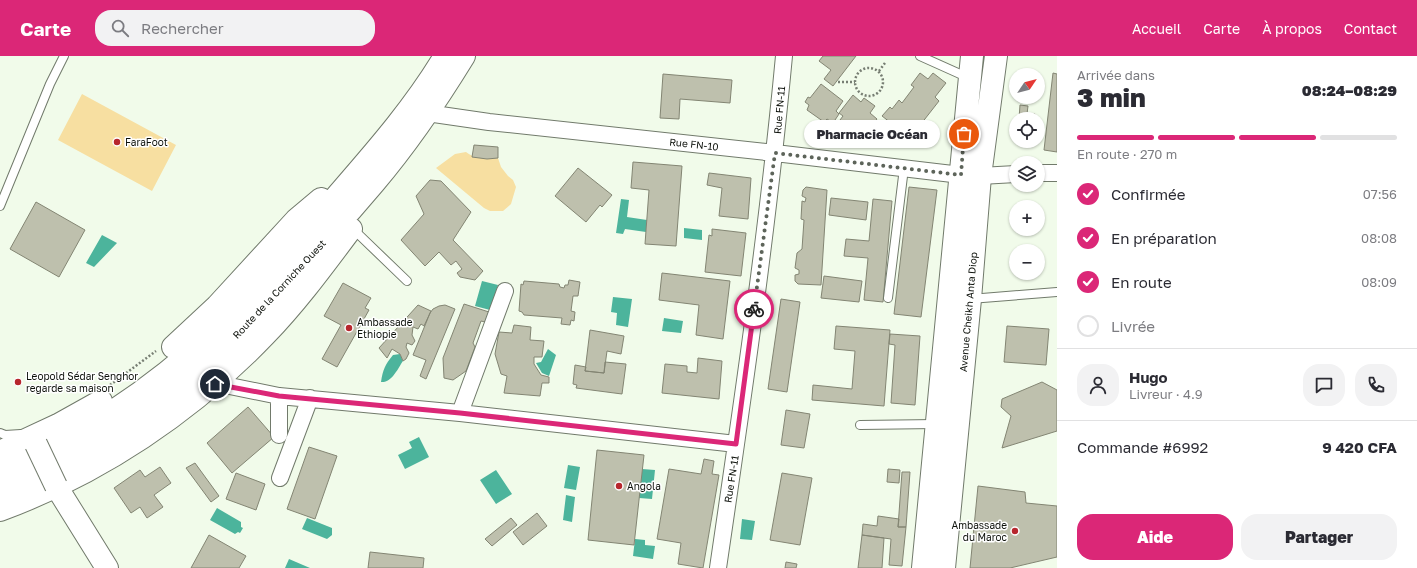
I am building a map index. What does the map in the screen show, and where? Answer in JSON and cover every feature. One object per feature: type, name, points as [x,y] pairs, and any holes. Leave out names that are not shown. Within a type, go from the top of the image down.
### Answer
[{"type":"main road","name":"Route de la Corniche Ouest","points":[[0,470],[26,460],[78,433],[150,386],[217,329],[276,269],[392,132],[445,56]]},
{"type":"main road","name":"Route de la Corniche Ouest","points":[[0,489],[25,479],[101,438],[151,406],[193,374],[234,337],[275,296],[374,183],[428,113],[464,56]]},
{"type":"main road","name":"Avenue Cheikh Anta Diop","points":[[944,568],[970,299],[970,78],[972,56]]},
{"type":"main road","name":"Avenue Cheikh Anta Diop","points":[[923,568],[936,424],[970,176],[996,56]]},
{"type":"main road","points":[[0,452],[35,440],[110,396],[150,367],[217,306],[296,220],[322,199],[354,177]]},
{"type":"main road","points":[[0,510],[56,486],[104,462],[150,433],[215,384],[265,335],[300,296],[352,228],[374,183]]},
{"type":"main road","points":[[35,440],[56,486],[107,568]]},
{"type":"street","name":"Rue FN-11","points":[[718,568],[775,153],[784,56]]},
{"type":"street","name":"Rue FN-10","points":[[428,113],[496,123],[970,176],[1009,174]]},
{"type":"street","points":[[1045,173],[1057,173]]},
{"type":"street","points":[[460,413],[505,291]]},
{"type":"street","points":[[215,384],[279,396],[460,413],[736,444]]},
{"type":"street","points":[[279,396],[279,435]]},
{"type":"street","points":[[280,478],[310,398]]},
{"type":"lane","points":[[0,206],[50,84],[64,56]]},
{"type":"lane","points":[[920,56],[970,78]]},
{"type":"lane","points":[[888,298],[904,168]]},
{"type":"lane","points":[[352,228],[407,282]]},
{"type":"lane","points":[[970,299],[1057,292]]},
{"type":"lane","points":[[860,425],[936,424]]},
{"type":"lane","points":[[0,433],[5,435],[28,434],[35,440]]},
{"type":"path","points":[[879,71],[885,64]]},
{"type":"path","points":[[869,67],[879,71],[883,77],[883,84],[880,91],[874,95],[867,96],[860,93],[856,88],[855,82],[857,74],[862,69],[869,67]]},
{"type":"path","points":[[838,82],[855,82]]},
{"type":"shaded area","name":"FaraFoot","points":[[82,94],[176,145],[152,191],[58,140]]},
{"type":"shaded area","points":[[466,152],[481,158],[498,158],[501,167],[513,180],[516,187],[511,204],[503,211],[490,211],[484,208],[436,168],[455,154]]},
{"type":"water","points":[[621,199],[629,200],[627,217],[647,220],[646,232],[625,229],[623,234],[616,233]]},
{"type":"water","points":[[684,228],[702,230],[702,240],[684,238]]},
{"type":"water","points":[[102,235],[117,243],[94,267],[86,263]]},
{"type":"water","points":[[482,281],[498,285],[490,310],[475,306]]},
{"type":"water","points":[[613,297],[632,299],[628,327],[616,325],[617,313],[611,312]]},
{"type":"water","points":[[664,318],[683,321],[681,333],[662,331]]},
{"type":"water","points":[[548,349],[556,355],[549,376],[542,373],[536,363],[541,362]]},
{"type":"water","points":[[400,354],[403,361],[397,371],[391,378],[385,382],[381,382],[388,362],[393,355]]},
{"type":"water","points":[[419,437],[429,457],[405,469],[398,455],[412,448],[409,442]]},
{"type":"water","points":[[568,465],[580,467],[576,490],[564,488]]},
{"type":"water","points":[[642,469],[655,470],[652,499],[639,498]]},
{"type":"water","points":[[496,470],[512,494],[496,504],[480,480]]},
{"type":"water","points":[[566,495],[575,497],[572,522],[563,520]]},
{"type":"water","points":[[217,508],[241,522],[241,527],[243,528],[240,533],[238,532],[235,534],[210,520]]},
{"type":"water","points":[[307,518],[332,528],[332,535],[327,539],[302,529]]},
{"type":"water","points":[[742,519],[755,521],[752,540],[740,539]]},
{"type":"water","points":[[635,539],[645,540],[645,545],[655,546],[653,559],[633,556]]},
{"type":"water","points":[[289,559],[310,568],[285,568]]},
{"type":"building","points":[[823,56],[856,56],[833,86],[824,79],[831,70],[819,61]]},
{"type":"building","points":[[920,73],[928,79],[933,73],[946,83],[935,97],[939,101],[921,124],[918,121],[909,132],[907,129],[904,133],[897,128],[895,130],[889,126],[891,123],[882,116],[890,107],[892,109],[899,100],[902,103],[914,87],[911,85]]},
{"type":"building","points":[[1053,73],[1057,74],[1057,152],[1044,150]]},
{"type":"building","points":[[663,74],[732,80],[730,103],[680,99],[679,119],[660,118]]},
{"type":"building","points":[[821,84],[843,101],[836,111],[839,114],[833,123],[827,119],[824,122],[807,110],[809,105],[805,102]]},
{"type":"building","points":[[853,95],[861,102],[864,98],[875,106],[870,113],[877,119],[866,133],[852,122],[848,127],[840,120],[843,116],[839,113]]},
{"type":"building","points":[[1020,105],[1028,106],[1027,112],[1020,112]]},
{"type":"building","points":[[474,145],[498,147],[498,158],[487,159],[472,157]]},
{"type":"building","points":[[633,162],[682,166],[676,246],[645,244],[649,190],[631,188]]},
{"type":"building","points":[[578,168],[612,195],[602,207],[600,205],[586,222],[555,196]]},
{"type":"building","points":[[709,173],[751,178],[748,219],[719,216],[722,188],[707,185]]},
{"type":"building","points":[[430,180],[441,181],[471,212],[453,240],[483,271],[475,280],[460,277],[457,273],[462,269],[456,261],[451,265],[439,252],[425,266],[401,240],[424,214],[416,196]]},
{"type":"building","points":[[806,187],[827,190],[821,285],[798,284],[795,281],[795,275],[799,274],[799,270],[795,268],[797,253],[802,249],[804,220],[801,219],[802,201],[805,202],[806,198],[802,196],[803,190]]},
{"type":"building","points":[[909,187],[937,190],[921,317],[894,314]]},
{"type":"building","points":[[831,198],[868,202],[866,220],[829,215]]},
{"type":"building","points":[[873,199],[892,201],[883,302],[864,300],[868,258],[844,256],[846,239],[869,241]]},
{"type":"building","points":[[36,202],[85,230],[59,277],[10,249]]},
{"type":"building","points":[[712,229],[746,233],[741,276],[705,272],[709,235],[712,236]]},
{"type":"building","points":[[662,273],[730,281],[723,339],[696,335],[699,305],[659,300]]},
{"type":"building","points":[[824,276],[862,281],[859,302],[821,298]]},
{"type":"building","points":[[569,280],[580,282],[578,296],[573,296],[571,311],[575,312],[574,321],[571,320],[570,325],[561,324],[562,318],[524,315],[519,311],[521,284],[523,285],[524,281],[559,284],[560,287],[564,288],[565,285],[568,285]]},
{"type":"building","points":[[343,283],[371,298],[365,308],[369,310],[337,367],[322,359],[341,325],[324,316]]},
{"type":"building","points":[[781,299],[800,302],[787,392],[768,389]]},
{"type":"building","points":[[464,304],[489,312],[485,322],[481,321],[473,343],[475,347],[466,371],[453,380],[444,378],[443,358]]},
{"type":"building","points":[[418,305],[431,311],[424,326],[421,324],[418,329],[413,327],[412,335],[415,341],[412,345],[407,343],[406,347],[409,353],[406,359],[403,361],[400,354],[392,349],[387,358],[379,348]]},
{"type":"building","points":[[445,305],[455,309],[426,379],[420,376],[426,360],[413,355],[430,313],[433,309]]},
{"type":"building","points":[[514,325],[531,327],[530,340],[544,341],[542,357],[534,357],[534,364],[541,375],[549,377],[549,383],[542,383],[540,396],[504,393],[507,376],[501,374],[495,354],[499,332],[512,333]]},
{"type":"building","points":[[836,326],[890,330],[884,406],[812,400],[813,385],[852,389],[855,351],[834,349]]},
{"type":"building","points":[[1007,326],[1049,329],[1046,365],[1004,362]]},
{"type":"building","points":[[590,330],[624,336],[621,354],[607,351],[604,373],[585,371]]},
{"type":"building","points":[[890,334],[920,336],[915,405],[891,403],[895,345],[889,344]]},
{"type":"building","points":[[698,358],[722,361],[719,399],[662,393],[665,364],[687,366],[687,372],[697,373]]},
{"type":"building","points":[[605,362],[626,364],[622,394],[576,388],[577,385],[573,384],[575,365],[586,367],[585,371],[604,373]]},
{"type":"building","points":[[1042,382],[1057,390],[1057,431],[1002,448],[1011,416],[1001,407],[1002,399]]},
{"type":"building","points":[[248,407],[274,437],[232,473],[207,443]]},
{"type":"building","points":[[786,410],[810,414],[804,448],[781,445]]},
{"type":"building","points":[[309,447],[337,456],[315,519],[287,509]]},
{"type":"building","points":[[597,450],[644,455],[634,545],[588,540]]},
{"type":"building","points":[[704,459],[714,461],[712,474],[719,475],[703,568],[678,564],[681,543],[657,539],[669,469],[701,474]]},
{"type":"building","points":[[195,463],[219,496],[211,502],[186,468]]},
{"type":"building","points":[[160,467],[171,483],[154,495],[163,507],[147,518],[140,507],[131,513],[114,488],[140,470],[145,477]]},
{"type":"building","points":[[888,469],[900,470],[899,483],[887,482]]},
{"type":"building","points":[[902,472],[910,472],[906,527],[898,527]]},
{"type":"building","points":[[236,473],[265,484],[256,510],[226,499]]},
{"type":"building","points":[[782,473],[812,478],[800,545],[770,540]]},
{"type":"building","name":"Ambassade du Maroc","points":[[978,486],[1025,492],[1026,503],[1057,506],[1057,557],[1010,568],[970,568]]},
{"type":"building","points":[[537,513],[547,526],[523,545],[513,532]]},
{"type":"building","points":[[878,516],[899,519],[898,527],[906,527],[902,566],[889,565],[891,539],[862,535],[863,524],[877,526]]},
{"type":"building","points":[[511,518],[517,525],[492,546],[485,539]]},
{"type":"building","points":[[209,535],[246,556],[239,568],[191,568]]},
{"type":"building","points":[[862,535],[884,538],[882,568],[858,568]]},
{"type":"building","points":[[370,552],[424,558],[423,568],[368,568]]},
{"type":"building","points":[[786,562],[797,564],[796,568],[785,568]]},
{"type":"way so far","points":[[754,309],[775,153],[961,175],[964,134]]},
{"type":"place","name":"Pharmacie Océan","points":[[964,134]]},
{"type":"place","name":"FaraFoot","points":[[117,142]]},
{"type":"place","name":"Ambassade Ethiopie","points":[[349,328]]},
{"type":"place","name":"Leopold Sédar Senghor regarde sa maison","points":[[18,382]]},
{"type":"place","name":"Angola","points":[[619,486]]},
{"type":"place","name":"Ambassade du Maroc","points":[[1015,531]]},
{"type":"route","points":[[215,384],[279,396],[460,413],[736,444],[754,309]]}]
